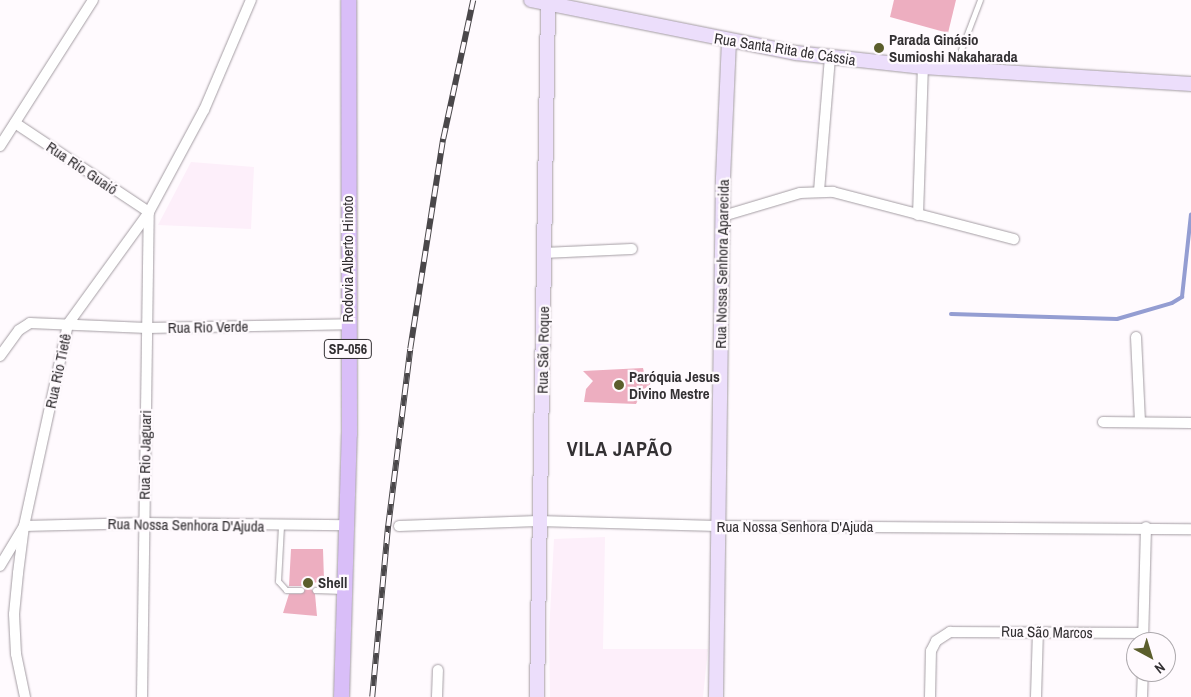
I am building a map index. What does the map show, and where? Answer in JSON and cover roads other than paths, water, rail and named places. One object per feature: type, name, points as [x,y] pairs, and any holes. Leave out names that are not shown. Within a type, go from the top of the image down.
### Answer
[{"type":"main road","name":"Rodovia Alberto Hinoto","points":[[341,697],[348,525],[348,0]]},
{"type":"street","points":[[0,146],[93,0]]},
{"type":"street","name":"Rua Rio Tietê","points":[[25,697],[16,654],[14,614],[24,526],[68,324],[149,212],[204,110],[251,0]]},
{"type":"street","name":"Rua Santa Rita de Cássia","points":[[531,0],[729,41],[830,58],[923,67],[1191,84]]},
{"type":"street","name":"Rua São Roque","points":[[538,697],[538,521],[548,3]]},
{"type":"street","name":"Rua Nossa Senhora Aparecida","points":[[716,697],[723,216],[729,41]]},
{"type":"street","points":[[819,191],[830,58]]},
{"type":"street","points":[[918,215],[923,67]]},
{"type":"street","name":"Rua Rio Guaió","points":[[15,123],[149,212]]},
{"type":"street","points":[[723,216],[800,193],[833,192],[1014,239]]},
{"type":"street","name":"Rua Rio Jaguari","points":[[142,697],[149,212]]},
{"type":"street","points":[[543,253],[632,249]]},
{"type":"street","name":"Rua Rio Verde","points":[[0,356],[24,326],[68,324],[147,328],[348,324]]},
{"type":"street","points":[[1136,337],[1140,422]]},
{"type":"street","points":[[1102,422],[1191,423]]},
{"type":"street","name":"Rua Nossa Senhora D'Ajuda","points":[[399,526],[538,521],[717,526],[1146,527],[1191,529]]},
{"type":"street","name":"Rua Nossa Senhora D'Ajuda","points":[[24,526],[144,523],[281,526],[348,525]]},
{"type":"street","points":[[0,566],[24,526]]},
{"type":"street","points":[[1143,632],[1146,527]]},
{"type":"street","points":[[1036,697],[1038,631]]},
{"type":"street","name":"Rua São Marcos","points":[[930,697],[931,651],[936,641],[950,632],[1038,631],[1126,637]]},
{"type":"street","points":[[437,697],[438,670]]},
{"type":"street","points":[[1142,697],[1143,682]]},
{"type":"lane","points":[[954,69],[980,0]]},
{"type":"lane","points":[[281,526],[278,581],[286,590],[301,590]]},
{"type":"lane","points":[[315,590],[346,592]]},
{"type":"waterway","points":[[951,314],[1117,319],[1172,303],[1182,297],[1191,214]]},
{"type":"railway","points":[[372,697],[388,526],[410,349],[443,139],[473,0]]},
{"type":"place","name":"Parada Ginásio Sumioshi Nakaharada","points":[[879,48]]},
{"type":"place","name":"Paróquia Jesus Divino Mestre","points":[[619,385]]},
{"type":"place","name":"Shell","points":[[308,583]]},
{"type":"district","name":"VILA JAPÃO","points":[[620,448]]}]
